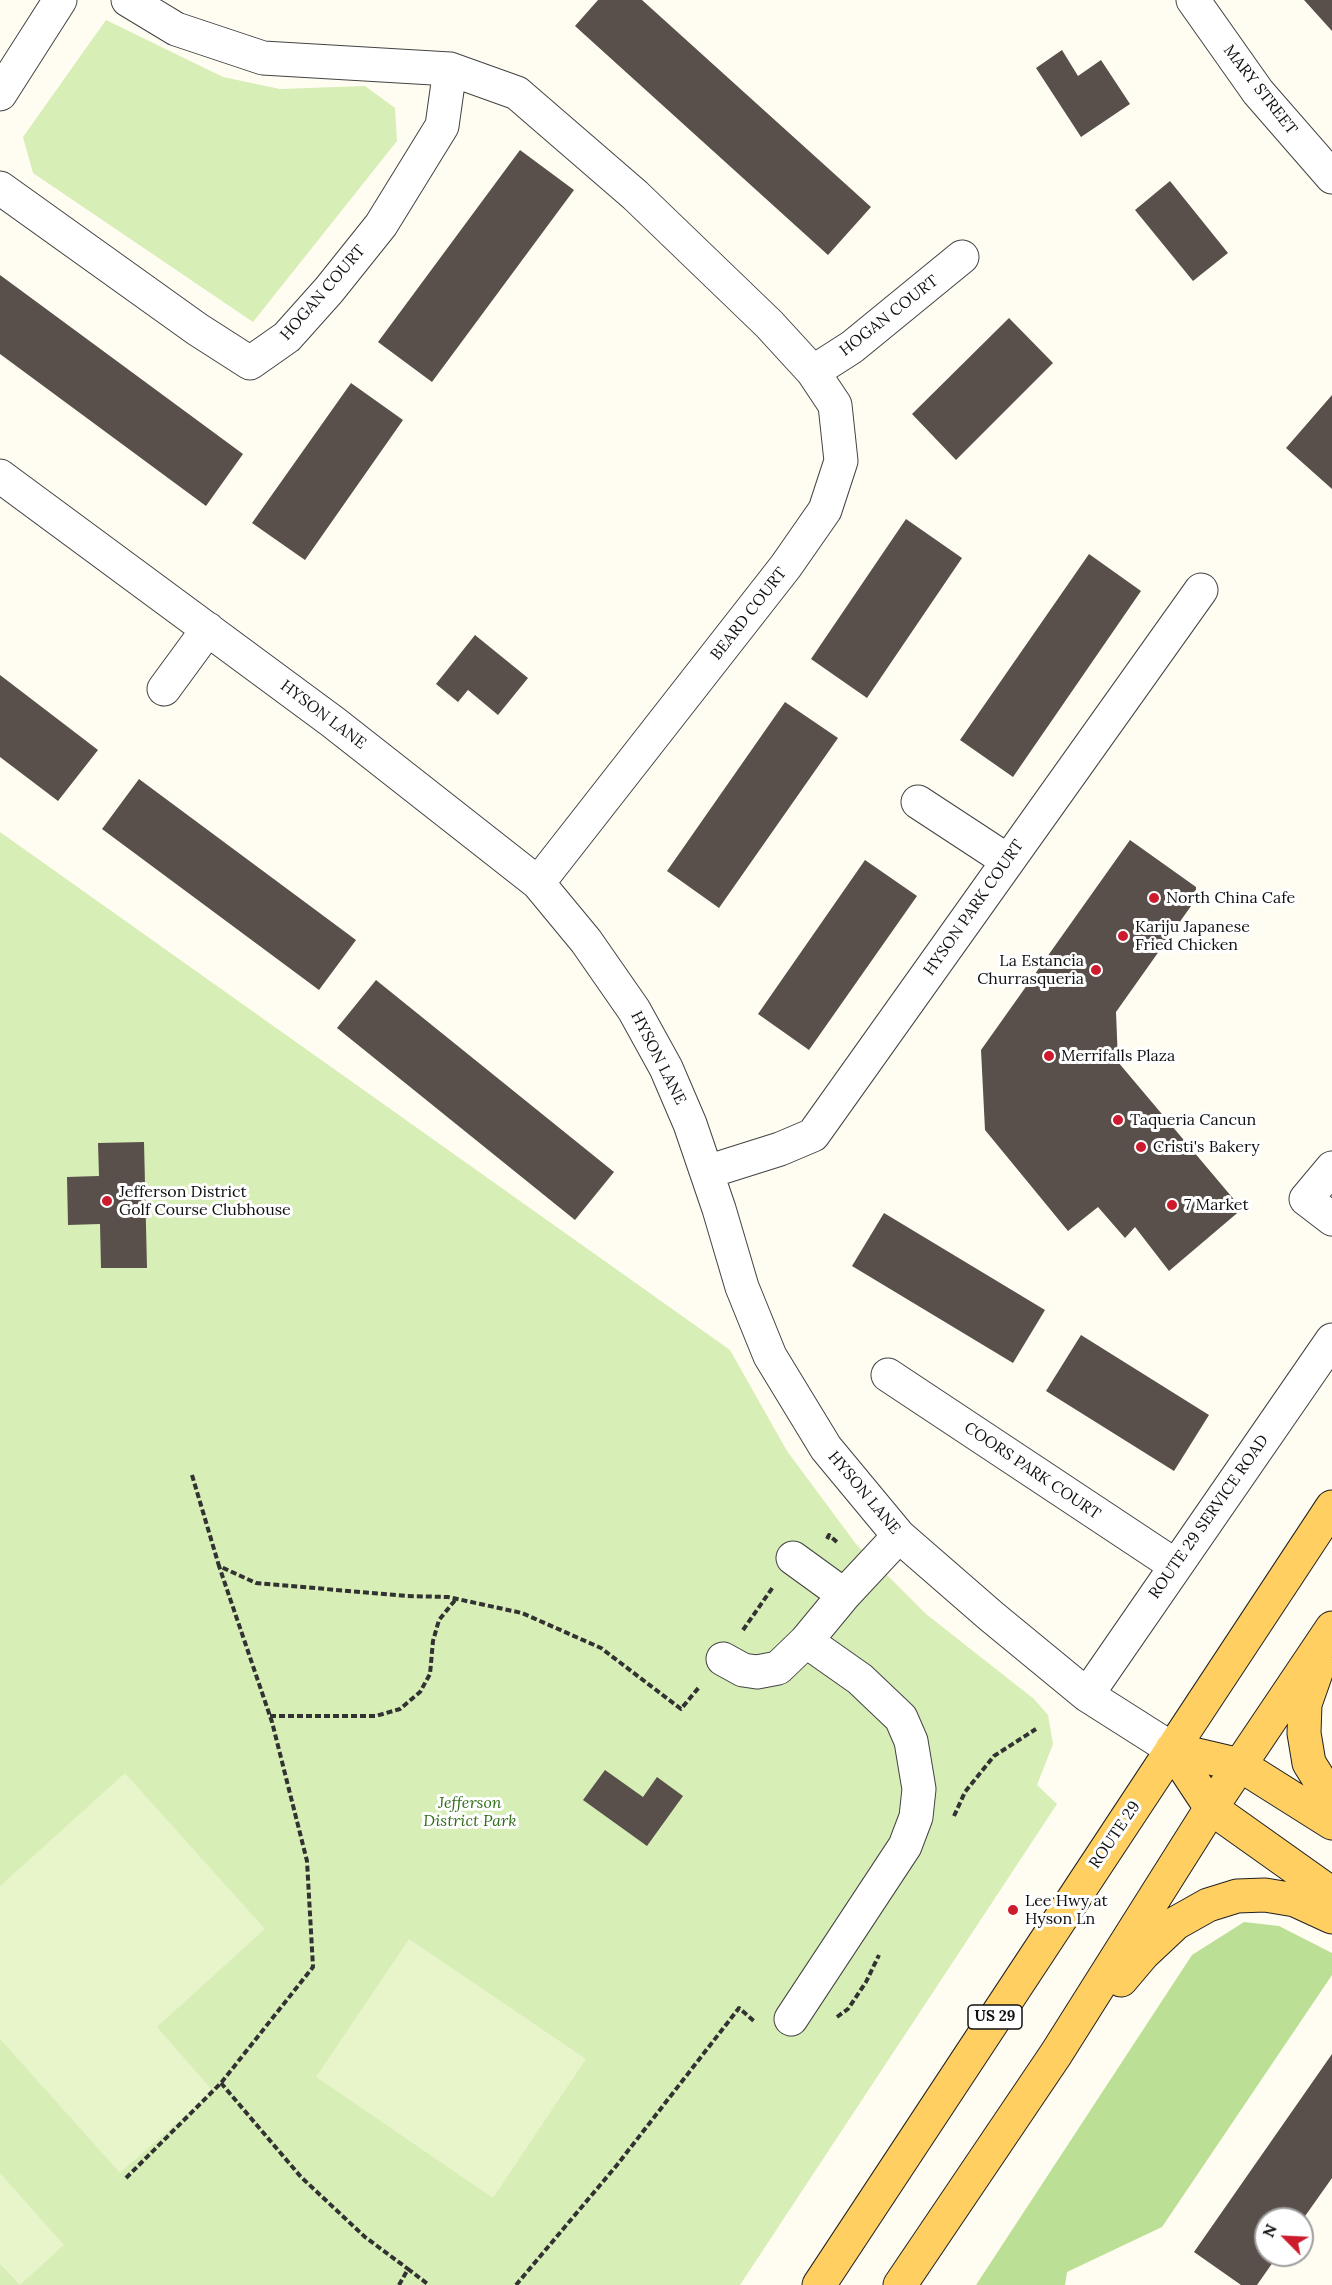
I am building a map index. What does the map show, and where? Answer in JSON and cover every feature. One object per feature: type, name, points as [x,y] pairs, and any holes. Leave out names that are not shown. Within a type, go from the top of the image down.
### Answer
[{"type":"main road","name":"ROUTE 29","points":[[819,2285],[1332,1507]]},
{"type":"main road","points":[[900,2285],[1056,2054],[1211,1808],[1332,1628]]},
{"type":"main road","points":[[1332,1634],[1315,1673],[1305,1704],[1304,1733],[1309,1763],[1332,1800]]},
{"type":"main road","points":[[1172,1749],[1240,1765],[1332,1823]]},
{"type":"main road","points":[[1172,1749],[1211,1808],[1332,1894]]},
{"type":"main road","points":[[1056,2054],[1143,1954],[1176,1923],[1208,1905],[1237,1896],[1266,1894],[1295,1900],[1332,1917]]},
{"type":"street","points":[[0,94],[60,0]]},
{"type":"street","points":[[129,0],[176,29],[263,58],[450,69]]},
{"type":"street","name":"MARY STREET","points":[[1193,0],[1258,92],[1332,177]]},
{"type":"street","name":"HOGAN COURT","points":[[0,188],[197,329],[250,363],[287,337],[329,290],[381,225],[442,126],[450,69]]},
{"type":"street","name":"BEARD COURT","points":[[450,69],[517,93],[635,195],[769,324],[813,372],[835,405],[841,461],[825,510],[786,566],[538,884]]},
{"type":"street","name":"HOGAN COURT","points":[[813,372],[852,347],[962,257]]},
{"type":"street","name":"HYSON LANE","points":[[0,476],[333,722],[538,884],[586,942],[634,1010],[666,1068],[690,1124],[742,1287],[770,1356],[826,1448],[899,1536],[1087,1695],[1172,1749]]},
{"type":"street","name":"HYSON PARK COURT","points":[[707,1172],[780,1149],[813,1135],[1201,590]]},
{"type":"street","points":[[164,689],[208,629]]},
{"type":"street","points":[[918,802],[1008,861]]},
{"type":"street","points":[[1332,1168],[1306,1199],[1332,1219]]},
{"type":"street","name":"ROUTE 29 SERVICE ROAD","points":[[1087,1695],[1332,1340]]},
{"type":"street","name":"COORS PARK COURT","points":[[888,1375],[1176,1566]]},
{"type":"street","points":[[722,1658],[743,1670],[757,1672],[778,1668],[806,1641],[844,1595],[899,1536]]},
{"type":"street","points":[[786,1569],[844,1595]]},
{"type":"street","points":[[791,2019],[905,1846],[916,1817],[919,1788],[911,1741],[901,1718],[860,1679],[806,1641]]},
{"type":"path","points":[[126,2178],[221,2083],[313,1967],[307,1861],[270,1716],[219,1566],[192,1475]]},
{"type":"path","points":[[219,1566],[256,1583],[282,1587],[457,1599],[522,1613],[601,1648],[681,1709],[722,1658],[786,1569]]},
{"type":"path","points":[[270,1716],[376,1716],[400,1709],[420,1692],[430,1674],[433,1641],[439,1620],[457,1599]]},
{"type":"path","points":[[516,2285],[617,2165],[739,2008],[757,2025]]},
{"type":"path","points":[[221,2083],[301,2177],[365,2237],[429,2285]]},
{"type":"path","points":[[399,2285],[408,2269]]},
{"type":"green space","points":[[106,20],[223,77],[280,89],[365,86],[395,108],[397,141],[253,322],[33,173],[23,137]]},
{"type":"green space","name":"Jefferson District Park","points":[[0,832],[730,1350],[787,1451],[856,1544],[926,1614],[1034,1699],[1048,1715],[1053,1744],[1037,1785],[1057,1804],[740,2285],[0,2285]]},
{"type":"green space","points":[[125,1773],[265,1929],[157,2027],[213,2091],[120,2173],[0,2039],[0,1886]]},
{"type":"green space","points":[[1244,1922],[1279,1926],[1332,1953],[1332,1975],[1162,2227],[1067,2272],[1065,2285],[976,2285],[1192,1955]]},
{"type":"green space","points":[[409,1939],[586,2059],[493,2198],[316,2077]]},
{"type":"green space","points":[[0,2173],[64,2245],[20,2285],[0,2264]]},
{"type":"building","points":[[598,0],[642,0],[871,207],[828,255],[575,26]]},
{"type":"building","points":[[1304,0],[1332,0],[1332,31]]},
{"type":"building","points":[[1062,50],[1078,76],[1101,60],[1130,104],[1081,137],[1036,68]]},
{"type":"building","points":[[520,150],[574,190],[432,382],[378,342]]},
{"type":"building","points":[[1170,181],[1228,253],[1193,281],[1135,210]]},
{"type":"building","points":[[0,275],[243,454],[206,506],[0,354]]},
{"type":"building","points":[[1009,318],[1053,363],[956,460],[912,414]]},
{"type":"building","points":[[351,383],[403,420],[305,560],[252,523]]},
{"type":"building","points":[[1332,395],[1332,489],[1286,448]]},
{"type":"building","points":[[906,519],[962,558],[867,698],[811,659]]},
{"type":"building","points":[[1089,554],[1141,591],[1013,777],[960,740]]},
{"type":"building","points":[[475,635],[528,678],[498,715],[468,690],[458,702],[436,684]]},
{"type":"building","points":[[0,675],[98,750],[58,801],[0,757]]},
{"type":"building","points":[[785,702],[838,738],[719,908],[667,871]]},
{"type":"building","points":[[139,779],[356,940],[319,990],[102,829]]},
{"type":"building","name":"Merrifalls Plaza","points":[[1130,840],[1196,887],[1196,899],[1116,1012],[1118,1062],[1242,1209],[1169,1271],[1135,1227],[1125,1238],[1098,1207],[1068,1231],[985,1130],[981,1050]]},
{"type":"building","points":[[865,860],[917,896],[809,1050],[758,1014]]},
{"type":"building","points":[[376,980],[614,1172],[575,1220],[337,1028]]},
{"type":"building","name":"Jefferson District Golf Course Clubhouse","points":[[144,1142],[147,1268],[101,1268],[100,1224],[68,1225],[67,1177],[99,1176],[98,1143]]},
{"type":"building","points":[[884,1213],[1045,1310],[1013,1363],[852,1266]]},
{"type":"building","points":[[1081,1335],[1209,1415],[1174,1471],[1046,1391]]},
{"type":"building","points":[[605,1770],[643,1797],[657,1777],[683,1796],[647,1846],[583,1800]]},
{"type":"building","points":[[1332,2054],[1332,2178],[1311,2207],[1254,2207],[1254,2267],[1270,2267],[1257,2285],[1241,2285],[1194,2252]]},
{"type":"place","name":"North China Cafe","points":[[1154,898]]},
{"type":"place","name":"Kariju Japanese Fried Chicken","points":[[1123,936]]},
{"type":"place","name":"La Estancia Churrasqueria","points":[[1096,970]]},
{"type":"place","name":"Merrifalls Plaza","points":[[1049,1056]]},
{"type":"place","name":"Taqueria Cancun","points":[[1118,1120]]},
{"type":"place","name":"Cristi's Bakery","points":[[1141,1147]]},
{"type":"place","name":"Jefferson District Golf Course Clubhouse","points":[[107,1201]]},
{"type":"place","name":"7 Market","points":[[1172,1205]]},
{"type":"place","name":"Lee Hwy at Hyson Ln","points":[[1013,1910]]}]
